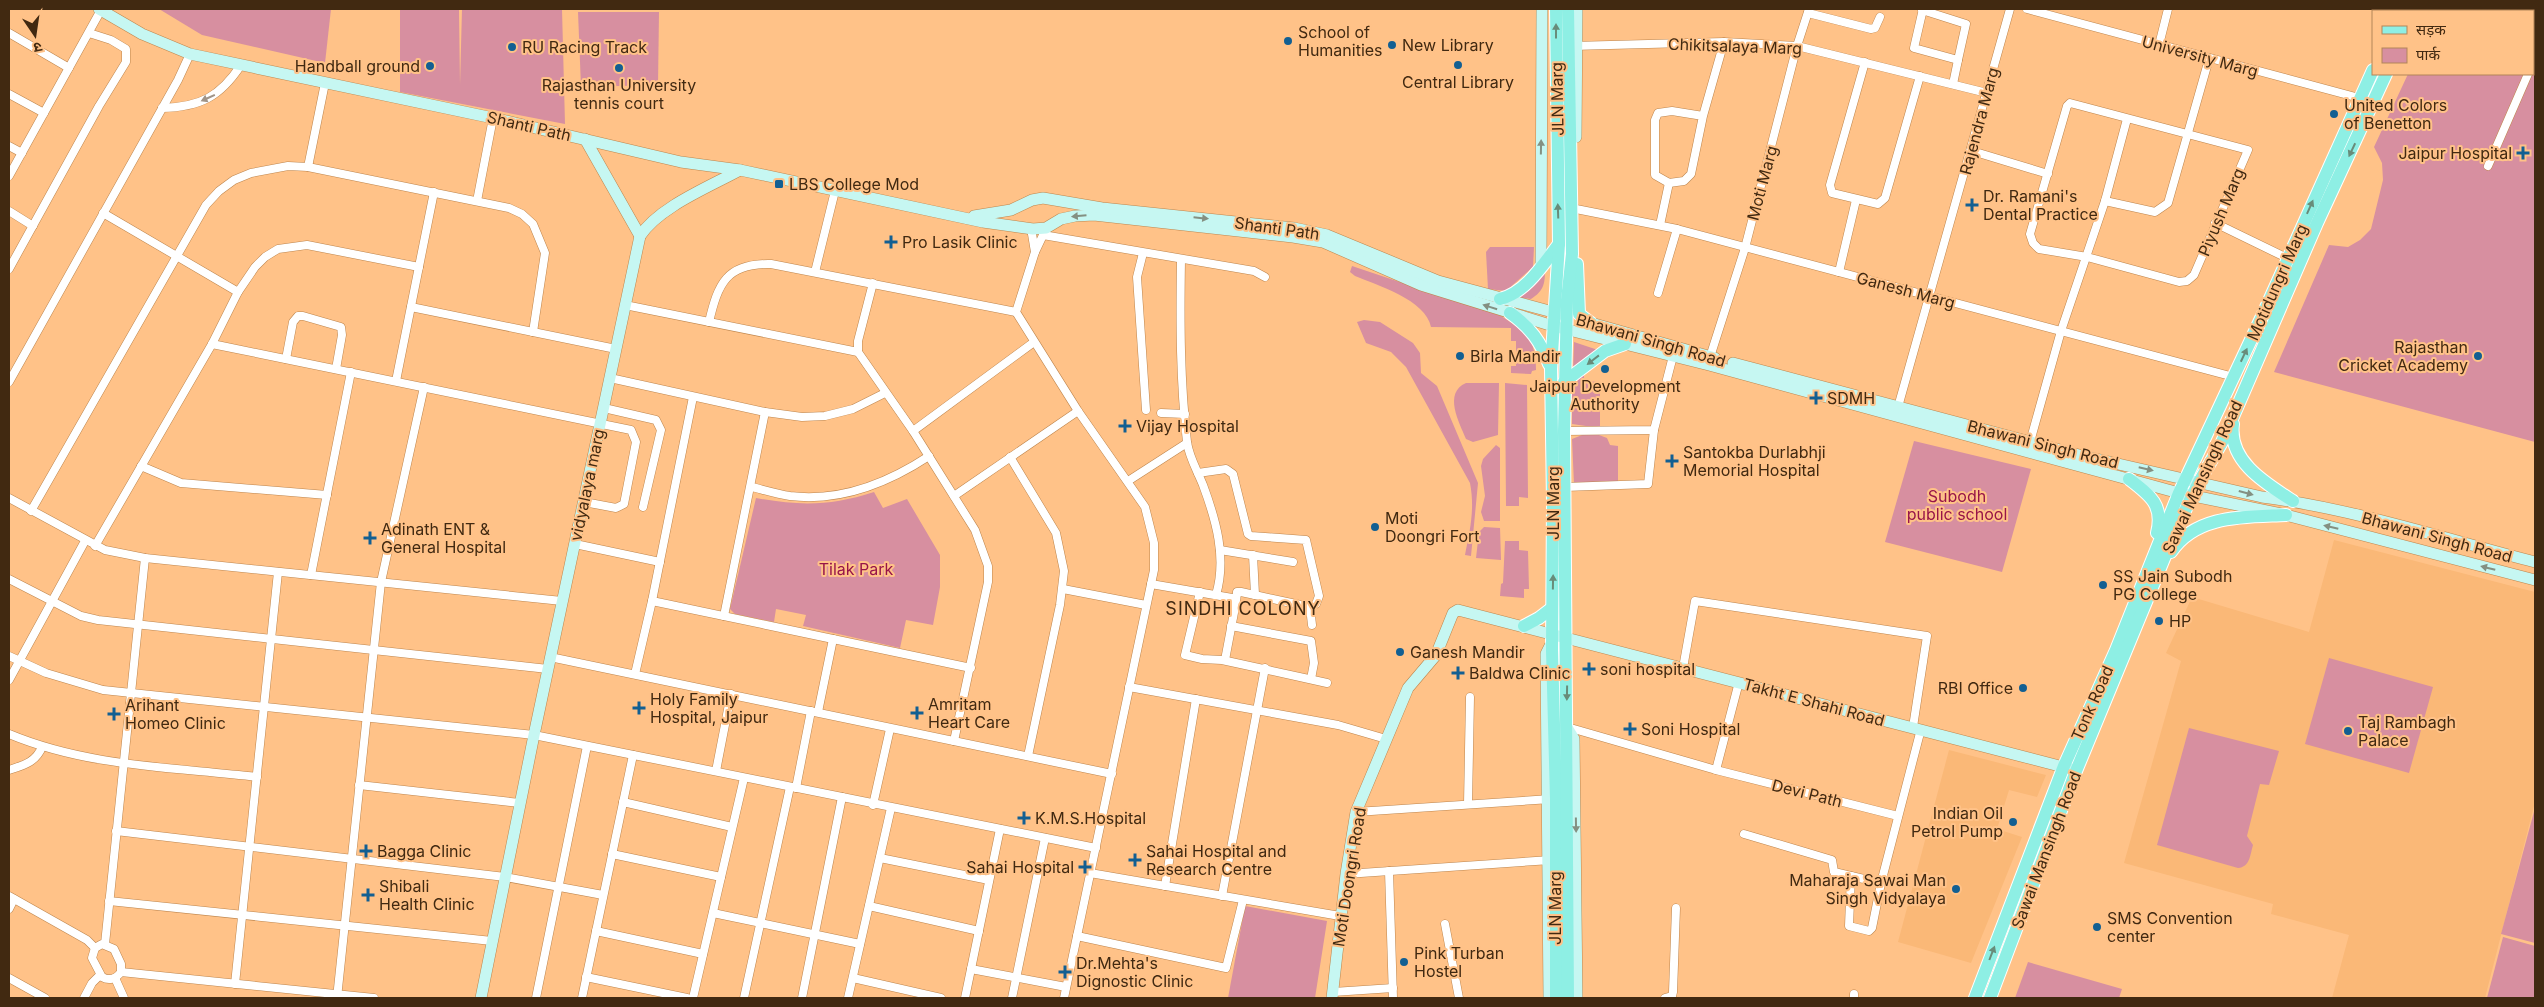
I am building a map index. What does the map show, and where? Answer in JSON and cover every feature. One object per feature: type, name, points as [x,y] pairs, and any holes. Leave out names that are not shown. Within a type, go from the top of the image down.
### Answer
[{"type":"main road","points":[[1541,266],[1542,9]]},
{"type":"main road","name":"JLN Marg","points":[[1556,9],[1559,268],[1553,312],[1551,369],[1552,860],[1556,998]]},
{"type":"main road","name":"JLN Marg","points":[[1568,9],[1573,46],[1574,208],[1566,315],[1564,382],[1568,998]]},
{"type":"main road","points":[[1573,46],[1577,9]]},
{"type":"main road","name":"Shanti Path","points":[[100,10],[142,34],[190,54],[585,138],[681,162],[740,170],[967,217],[983,222],[1029,227]]},
{"type":"main road","name":"Motidungri Marg","points":[[2179,493],[2192,480],[2234,377],[2372,72]]},
{"type":"main road","name":"Sawai Mansingh Road","points":[[1990,998],[2070,768],[2153,570],[2192,497],[2192,480],[2222,442],[2235,409],[2386,75]]},
{"type":"main road","points":[[585,138],[640,236],[648,224],[676,205],[740,170]]},
{"type":"main road","points":[[967,217],[1012,210],[1037,198],[1048,199],[1055,210],[1047,230],[1029,227],[1023,210],[1028,203]]},
{"type":"main road","name":"Shanti Path","points":[[1048,199],[1102,208],[1294,228],[1326,235],[1438,281],[1553,312]]},
{"type":"main road","points":[[1574,208],[1579,314],[1591,323]]},
{"type":"main road","name":"Bhawani Singh Road","points":[[1047,230],[1061,219],[1094,215],[1323,242],[1422,285],[1566,330],[1673,356],[2192,497],[2286,515],[2535,580]]},
{"type":"main road","name":"vidyalaya marg","points":[[481,998],[550,657],[640,236]]},
{"type":"main road","points":[[1500,299],[1510,296],[1519,290],[1559,244]]},
{"type":"main road","name":"Bhawani Singh Road","points":[[1553,312],[1710,357],[2030,442],[2262,497],[2293,501],[2535,562]]},
{"type":"main road","points":[[1510,313],[1531,331],[1542,345],[1551,369]]},
{"type":"main road","points":[[1564,382],[1605,351],[1625,344]]},
{"type":"main road","points":[[2235,409],[2231,436],[2245,464],[2264,482],[2293,501]]},
{"type":"main road","points":[[2129,479],[2150,495],[2160,516],[2153,570]]},
{"type":"main road","points":[[2153,570],[2179,493]]},
{"type":"main road","points":[[2153,570],[2177,543],[2209,524],[2234,517],[2286,515]]},
{"type":"main road","points":[[1524,626],[1540,618],[1552,608]]},
{"type":"main road","name":"Moti Doongri Road","points":[[1332,995],[1340,916],[1356,812],[1408,688],[1436,655],[1455,611],[1465,611],[1524,626],[1552,637]]},
{"type":"main road","name":"Takht E Shahi Road","points":[[1552,637],[1567,636],[1683,668],[2070,768]]},
{"type":"main road","points":[[1566,726],[1574,739],[1577,998]]},
{"type":"main road","points":[[1975,998],[2070,768]]},
{"type":"main road","points":[[1549,998],[1552,860]]},
{"type":"street","points":[[1953,84],[1966,24],[1923,9],[1914,48],[1958,60]]},
{"type":"street","name":"Rajendra Marg","points":[[1898,407],[1972,151],[2010,9]]},
{"type":"street","name":"University Marg","points":[[2027,9],[2372,102]]},
{"type":"street","points":[[2159,45],[2168,9]]},
{"type":"street","points":[[9,176],[100,10]]},
{"type":"street","points":[[1808,11],[1871,29],[1875,28],[1880,16]]},
{"type":"street","name":"Moti Marg","points":[[1710,357],[1745,248],[1797,46],[1808,11]]},
{"type":"street","points":[[9,269],[126,62],[126,49],[111,40],[89,32]]},
{"type":"street","points":[[9,33],[69,68]]},
{"type":"street","name":"Chikitsalaya Marg","points":[[1573,46],[1724,42],[1797,46],[1987,93]]},
{"type":"street","points":[[1703,116],[1672,111],[1658,113],[1655,120],[1655,175],[1669,183],[1684,181],[1691,174],[1703,116],[1724,42]]},
{"type":"street","points":[[9,382],[162,108],[190,54]]},
{"type":"street","points":[[2105,201],[2155,212],[2161,210],[2168,203],[2209,59]]},
{"type":"street","points":[[1865,62],[1830,185],[1832,193],[1856,200],[1878,204],[1885,198],[1920,76]]},
{"type":"street","points":[[162,108],[177,108],[211,98],[228,84],[241,65]]},
{"type":"street","points":[[2488,166],[2528,75]]},
{"type":"street","points":[[308,167],[325,82]]},
{"type":"street","points":[[9,94],[44,113]]},
{"type":"street","points":[[2086,257],[2039,249],[2032,243],[2030,234],[2067,106],[2070,103],[2187,134]]},
{"type":"street","points":[[477,201],[492,118]]},
{"type":"street","points":[[2030,442],[2062,331],[2105,201],[2128,119]]},
{"type":"street","name":"Piyush Marg","points":[[2086,257],[2179,282],[2187,281],[2194,274],[2248,150],[2187,134]]},
{"type":"street","points":[[9,146],[22,153]]},
{"type":"street","points":[[1972,151],[2048,174]]},
{"type":"street","points":[[31,511],[206,205],[219,191],[234,180],[268,168],[308,167],[477,201],[522,214],[533,224],[545,253],[533,332]]},
{"type":"street","points":[[1660,225],[1669,183]]},
{"type":"street","points":[[815,272],[835,191]]},
{"type":"street","points":[[396,381],[434,192]]},
{"type":"street","points":[[1839,272],[1856,200]]},
{"type":"street","name":"Ganesh Marg","points":[[1574,208],[1660,225],[2234,377]]},
{"type":"street","points":[[9,211],[33,226]]},
{"type":"street","points":[[103,213],[238,292]]},
{"type":"street","points":[[2215,223],[2287,258]]},
{"type":"street","points":[[1029,227],[1035,252]]},
{"type":"street","points":[[1016,312],[1035,252],[1047,230],[1143,253],[1254,272],[1265,277]]},
{"type":"street","points":[[1658,292],[1677,230]]},
{"type":"street","points":[[95,546],[212,344],[238,292],[254,267],[265,257],[278,249],[308,245],[419,267]]},
{"type":"street","points":[[1143,253],[1137,277],[1146,410]]},
{"type":"street","points":[[1180,260],[1180,360],[1188,443],[1210,507],[1220,550],[1221,568],[1216,595]]},
{"type":"street","points":[[709,322],[720,284],[730,274],[742,267],[755,264],[771,264],[815,272],[1016,312],[1078,411],[1145,507],[1154,543],[1151,584],[1064,998]]},
{"type":"street","points":[[873,283],[858,342],[858,352],[913,431],[975,530],[988,566],[988,582],[954,741]]},
{"type":"street","points":[[626,305],[858,352]]},
{"type":"street","points":[[411,307],[616,349]]},
{"type":"street","points":[[286,359],[293,322],[298,316],[303,316],[341,327],[342,335],[336,369]]},
{"type":"street","points":[[913,431],[1034,342]]},
{"type":"street","points":[[212,344],[631,430],[635,434],[636,442],[624,504],[621,507],[584,502]]},
{"type":"street","points":[[1565,487],[1648,484],[1654,430],[1673,356]]},
{"type":"street","points":[[311,575],[351,372]]},
{"type":"street","points":[[610,378],[765,412],[802,417],[825,416],[853,410],[885,393]]},
{"type":"street","points":[[337,996],[381,582],[424,387]]},
{"type":"street","points":[[635,674],[652,601],[693,396]]},
{"type":"street","points":[[604,408],[656,420],[659,424],[661,430],[643,507]]},
{"type":"street","points":[[954,496],[1078,411]]},
{"type":"street","points":[[724,616],[752,487],[765,412]]},
{"type":"street","points":[[1160,413],[1185,414]]},
{"type":"street","points":[[1564,431],[1654,430]]},
{"type":"street","points":[[1128,481],[1188,443]]},
{"type":"street","points":[[752,487],[789,496],[834,494],[882,483],[902,474],[929,456]]},
{"type":"street","points":[[1010,457],[1056,533],[1064,571],[1063,590],[1028,756]]},
{"type":"street","points":[[141,466],[181,483],[327,494]]},
{"type":"street","points":[[1198,473],[1226,469],[1233,474],[1248,534],[1306,540],[1319,596],[1316,604],[1310,607],[1237,592],[1236,608],[1225,660]]},
{"type":"street","points":[[9,498],[95,546],[105,550],[145,558],[562,601]]},
{"type":"street","points":[[9,680],[85,541]]},
{"type":"street","points":[[574,544],[660,562]]},
{"type":"street","points":[[1220,550],[1293,562]]},
{"type":"street","points":[[1253,555],[1255,595]]},
{"type":"street","points":[[104,944],[145,558]]},
{"type":"street","points":[[235,984],[278,572]]},
{"type":"street","points":[[9,579],[81,616],[271,641],[548,670]]},
{"type":"street","points":[[1151,584],[1232,598],[1236,602]]},
{"type":"street","points":[[1063,590],[1146,605]]},
{"type":"street","points":[[1200,592],[1185,655],[1202,659],[1225,660],[1327,683]]},
{"type":"street","points":[[652,601],[971,668]]},
{"type":"street","points":[[1683,668],[1695,601],[1927,636],[1917,728],[1871,930],[1866,932],[1852,928],[1849,924],[1850,876]]},
{"type":"street","points":[[1310,607],[1312,625]]},
{"type":"street","points":[[1231,626],[1311,641],[1314,663],[1311,679]]},
{"type":"street","points":[[744,998],[793,787],[815,712],[833,639]]},
{"type":"street","points":[[9,656],[19,662],[82,685],[130,692],[534,734],[891,808],[1096,848]]},
{"type":"street","points":[[550,657],[1112,774]]},
{"type":"street","points":[[1222,896],[1265,668]]},
{"type":"street","points":[[1716,770],[1738,682]]},
{"type":"street","points":[[1129,687],[1338,725],[1386,739]]},
{"type":"street","points":[[716,771],[731,694]]},
{"type":"street","points":[[1468,804],[1470,697]]},
{"type":"street","points":[[1165,886],[1196,699]]},
{"type":"street","name":"Devi Path","points":[[1566,726],[1716,770],[1898,816]]},
{"type":"street","points":[[873,804],[890,729]]},
{"type":"street","points":[[9,734],[72,756],[257,777]]},
{"type":"street","points":[[536,998],[587,746]]},
{"type":"street","points":[[9,770],[38,758],[42,747]]},
{"type":"street","points":[[582,998],[633,754]]},
{"type":"street","points":[[693,998],[744,778]]},
{"type":"street","points":[[360,785],[520,803]]},
{"type":"street","points":[[802,998],[842,797]]},
{"type":"street","points":[[1356,812],[1552,799]]},
{"type":"street","points":[[623,802],[732,827]]},
{"type":"street","points":[[848,998],[891,808]]},
{"type":"street","points":[[965,998],[1000,829]]},
{"type":"street","points":[[116,832],[505,877],[603,895]]},
{"type":"street","points":[[1744,834],[1831,860],[1833,871],[1881,883]]},
{"type":"street","points":[[1012,998],[1045,838]]},
{"type":"street","points":[[612,854],[721,877]]},
{"type":"street","points":[[880,858],[989,880]]},
{"type":"street","points":[[1346,874],[1552,860]]},
{"type":"street","points":[[1389,871],[1394,998]]},
{"type":"street","points":[[1090,873],[1340,916]]},
{"type":"street","points":[[9,909],[11,898],[87,940],[95,948]]},
{"type":"street","points":[[1077,936],[1226,968],[1243,900]]},
{"type":"street","points":[[109,902],[492,941]]},
{"type":"street","points":[[869,906],[979,931]]},
{"type":"street","points":[[1665,998],[1672,996],[1673,992],[1676,908]]},
{"type":"street","points":[[713,913],[860,944]]},
{"type":"street","points":[[1445,924],[1459,998]]},
{"type":"street","points":[[596,931],[703,954]]},
{"type":"street","points":[[104,944],[95,948],[92,958],[100,975],[105,979],[118,975],[235,984],[337,996],[374,998]]},
{"type":"street","points":[[104,944],[114,949],[121,964],[118,975],[124,998]]},
{"type":"street","points":[[970,969],[1066,987]]},
{"type":"street","points":[[84,998],[100,975]]},
{"type":"street","points":[[586,977],[687,998]]},
{"type":"street","points":[[9,978],[46,998]]},
{"type":"street","points":[[853,978],[941,998]]},
{"type":"street","points":[[1332,995],[1393,988]]},
{"type":"shaded area","name":"Taj Rambagh Palace","points":[[2334,540],[2535,592],[2535,802],[2485,998],[2332,998],[2349,935],[2271,914],[2273,904],[2124,863],[2181,661],[2166,653],[2192,597],[2309,632]]},
{"type":"shaded area","name":"Maharaja Sawai Man Singh Vidyalaya","points":[[1949,750],[2046,775],[2037,797],[2009,790],[1997,829],[2022,837],[1971,963],[1898,942]]},
{"type":"green space","points":[[159,9],[331,9],[325,63],[202,35]]},
{"type":"green space","points":[[400,9],[459,9],[460,85],[462,9],[562,9],[565,124],[400,92]]},
{"type":"green space","points":[[578,12],[659,12],[658,85],[581,87]]},
{"type":"green space","points":[[2535,37],[2535,442],[2274,372],[2329,245],[2348,247],[2360,240],[2371,229],[2383,180],[2382,163],[2374,147],[2408,75],[2534,75]]},
{"type":"green space","points":[[1490,247],[1534,247],[1533,267],[1506,291],[1488,289],[1486,252]]},
{"type":"green space","points":[[1352,266],[1501,316],[1528,337],[1536,359],[1536,370],[1532,371],[1531,374],[1511,373],[1511,366],[1516,366],[1516,341],[1511,341],[1511,328],[1431,327],[1427,317],[1411,301],[1355,276],[1350,272]]},
{"type":"green space","points":[[1545,270],[1545,280],[1541,290],[1535,296],[1531,299],[1514,297]]},
{"type":"green space","points":[[1364,320],[1380,322],[1413,343],[1420,353],[1421,373],[1437,386],[1478,483],[1471,556],[1465,555],[1472,511],[1470,483],[1406,367],[1391,352],[1366,343],[1357,322]]},
{"type":"green space","points":[[1574,342],[1598,350],[1573,371],[1574,344]]},
{"type":"green space","points":[[1584,371],[1584,381],[1600,382],[1600,428],[1572,424],[1572,389]]},
{"type":"green space","points":[[1466,383],[1499,383],[1498,435],[1473,442],[1466,439],[1457,416],[1454,401],[1455,394],[1459,388]]},
{"type":"green space","points":[[1505,383],[1527,385],[1528,498],[1519,497],[1519,506],[1506,506]]},
{"type":"green space","points":[[1582,435],[1599,435],[1607,438],[1610,445],[1618,446],[1618,482],[1574,484],[1572,439]]},
{"type":"green space","name":"Subodh public school","points":[[1914,441],[2031,469],[2002,572],[1885,542]]},
{"type":"green space","points":[[1496,445],[1500,448],[1500,521],[1484,521],[1481,512],[1485,496],[1481,466],[1483,459]]},
{"type":"green space","name":"Tilak Park","points":[[874,492],[883,508],[907,499],[940,555],[940,587],[933,625],[906,620],[900,648],[803,626],[806,615],[776,609],[774,622],[735,614],[730,609],[756,498],[815,503],[844,500]]},
{"type":"green space","points":[[1484,527],[1500,528],[1501,560],[1476,558],[1479,532]]},
{"type":"green space","points":[[1505,541],[1519,541],[1519,550],[1528,551],[1529,589],[1524,589],[1524,598],[1500,596],[1501,584],[1503,583]]},
{"type":"green space","points":[[2329,658],[2433,687],[2409,773],[2305,744]]},
{"type":"green space","points":[[2189,728],[2279,751],[2269,785],[2260,784],[2247,836],[2253,845],[2249,860],[2242,867],[2238,868],[2157,845]]},
{"type":"green space","points":[[2535,808],[2535,943],[2501,934]]},
{"type":"green space","points":[[1245,906],[1327,921],[1315,998],[1228,998]]},
{"type":"green space","points":[[2503,937],[2535,946],[2535,998],[2487,998]]},
{"type":"green space","points":[[2028,962],[2122,989],[2119,998],[2015,998]]},
{"type":"place","name":"School of Humanities","points":[[1288,41]]},
{"type":"place","name":"New Library","points":[[1392,45]]},
{"type":"place","name":"RU Racing Track","points":[[512,47]]},
{"type":"place","name":"Central Library","points":[[1458,65]]},
{"type":"place","name":"Handball ground","points":[[430,66]]},
{"type":"place","name":"Rajasthan University tennis court","points":[[619,68]]},
{"type":"place","name":"United Colors of Benetton","points":[[2334,114]]},
{"type":"place","name":"Jaipur Hospital","points":[[2523,153]]},
{"type":"place","name":"LBS College Mod","points":[[779,184]]},
{"type":"place","name":"Dr. Ramani's Dental Practice","points":[[1972,205]]},
{"type":"place","name":"Pro Lasik Clinic","points":[[891,242]]},
{"type":"place","name":"Birla Mandir","points":[[1460,356]]},
{"type":"place","name":"Rajasthan Cricket Academy","points":[[2478,356]]},
{"type":"place","name":"Jaipur Development Authority","points":[[1605,369]]},
{"type":"place","name":"SDMH","points":[[1816,398]]},
{"type":"place","name":"Vijay Hospital","points":[[1125,426]]},
{"type":"place","name":"Santokba Durlabhji Memorial Hospital","points":[[1672,461]]},
{"type":"place","name":"Moti Doongri Fort","points":[[1375,527]]},
{"type":"place","name":"Adinath ENT & General Hospital","points":[[370,538]]},
{"type":"place","name":"SS Jain Subodh PG College","points":[[2103,585]]},
{"type":"place","name":"HP","points":[[2159,621]]},
{"type":"place","name":"Ganesh Mandir","points":[[1400,652]]},
{"type":"place","name":"soni hospital","points":[[1589,669]]},
{"type":"place","name":"Baldwa Clinic","points":[[1458,673]]},
{"type":"place","name":"RBI Office","points":[[2023,688]]},
{"type":"place","name":"Holy Family Hospital, Jaipur","points":[[639,708]]},
{"type":"place","name":"Amritam Heart Care","points":[[917,713]]},
{"type":"place","name":"Arihant Homeo Clinic","points":[[114,714]]},
{"type":"place","name":"Soni Hospital","points":[[1630,729]]},
{"type":"place","name":"Taj Rambagh Palace","points":[[2348,731]]},
{"type":"place","name":"K.M.S.Hospital","points":[[1024,818]]},
{"type":"place","name":"Indian Oil Petrol Pump","points":[[2013,822]]},
{"type":"place","name":"Bagga Clinic","points":[[366,851]]},
{"type":"place","name":"Sahai Hospital and Research Centre","points":[[1135,860]]},
{"type":"place","name":"Sahai Hospital","points":[[1085,867]]},
{"type":"place","name":"Maharaja Sawai Man Singh Vidyalaya","points":[[1956,889]]},
{"type":"place","name":"Shibali Health Clinic","points":[[368,895]]},
{"type":"place","name":"SMS Convention center","points":[[2097,927]]},
{"type":"place","name":"Pink Turban Hostel","points":[[1404,962]]},
{"type":"place","name":"Dr.Mehta's Dignostic Clinic","points":[[1065,972]]},
{"type":"district","name":"SINDHI COLONY","points":[[1243,609]]}]
